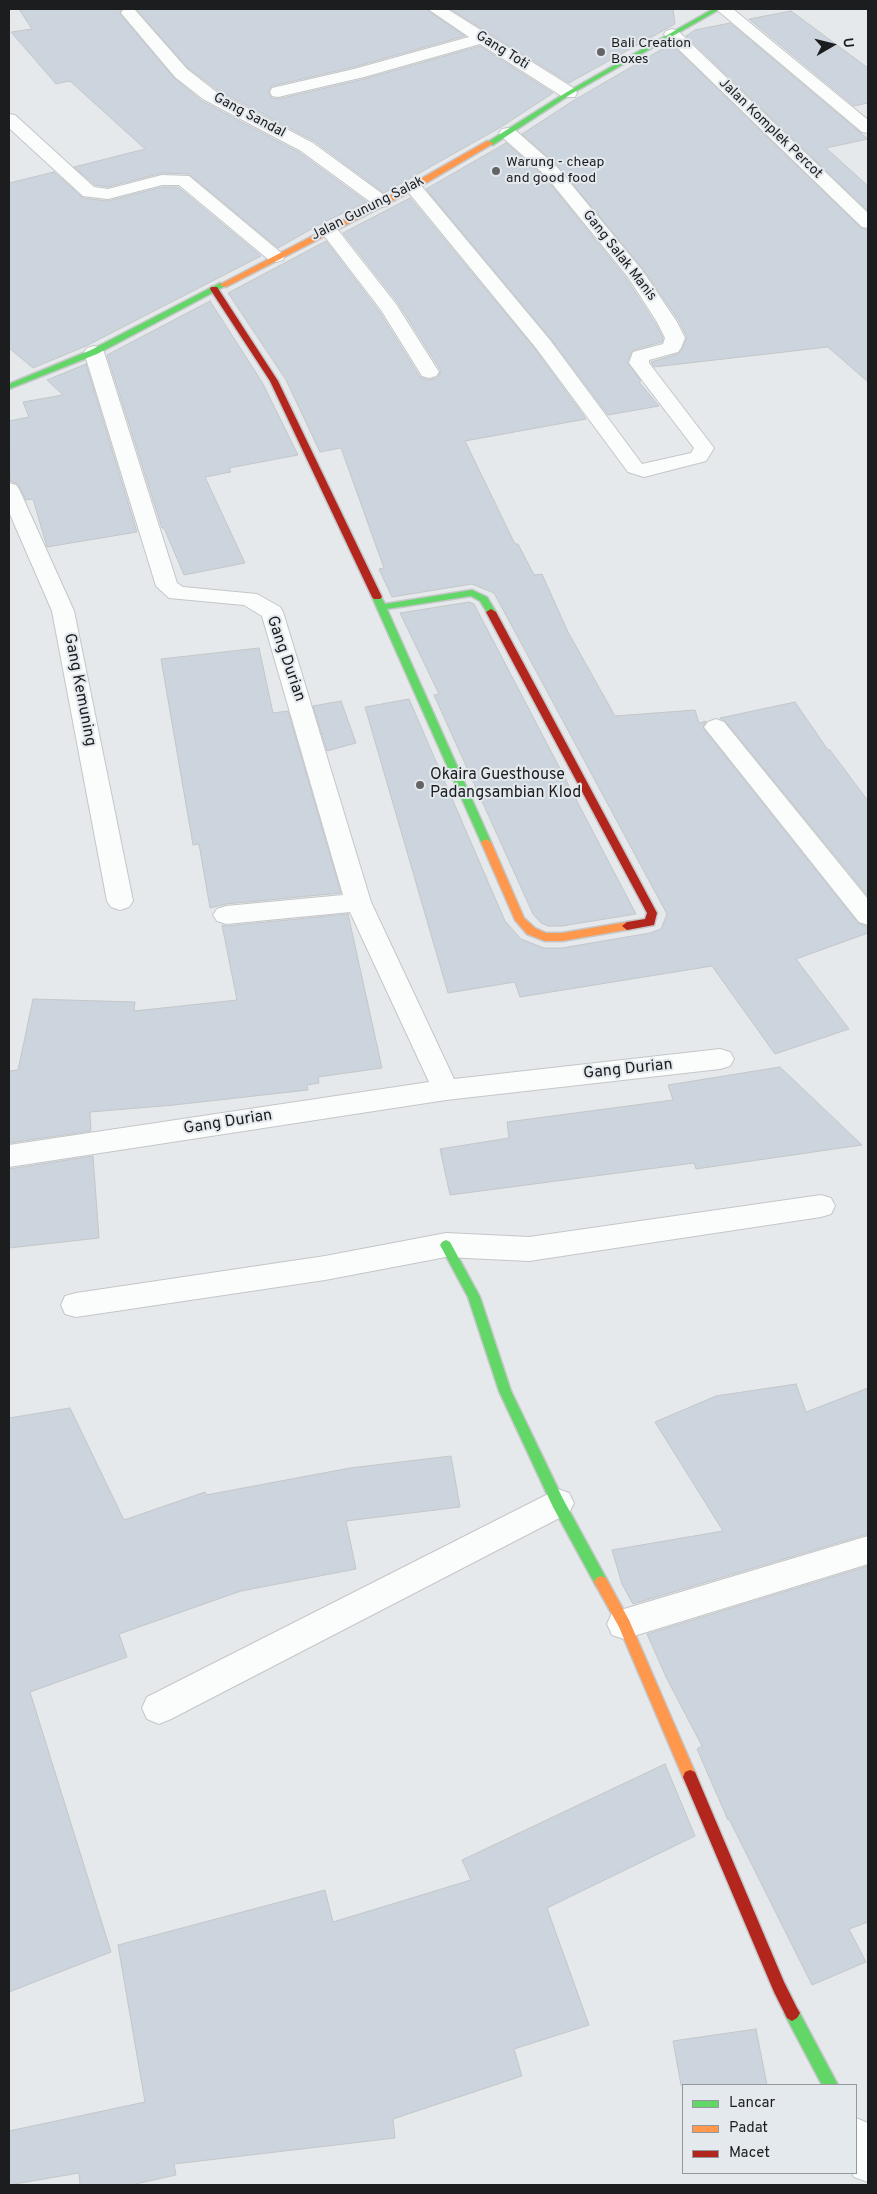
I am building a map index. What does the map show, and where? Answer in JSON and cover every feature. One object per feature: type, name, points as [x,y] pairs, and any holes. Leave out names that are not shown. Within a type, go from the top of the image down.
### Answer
[{"type":"street","name":"Gang Toti","points":[[436,9],[569,93]]},
{"type":"street","name":"Jalan Gunung Salak","points":[[9,387],[94,352],[328,229],[413,187],[508,133],[569,93],[717,9]]},
{"type":"street","points":[[724,9],[868,128]]},
{"type":"street","name":"Gang Sandal","points":[[129,13],[181,73],[209,95],[307,147],[382,202]]},
{"type":"street","name":"Jalan Komplek Percot","points":[[672,34],[868,223]]},
{"type":"street","points":[[278,92],[358,73],[482,38]]},
{"type":"street","points":[[9,120],[89,192],[108,194],[162,180],[183,180],[276,256]]},
{"type":"street","name":"Gang Salak Manis","points":[[413,187],[543,344],[582,396],[618,449],[635,468],[644,471],[699,457],[704,448],[639,363],[640,356],[670,348],[675,338],[668,322],[635,274],[567,190],[550,171],[508,133]]},
{"type":"street","points":[[328,229],[389,308],[429,372]]},
{"type":"street","points":[[214,289],[274,381],[382,607],[520,920],[531,931],[545,937],[650,922],[652,913],[484,599],[472,593],[382,607]]},
{"type":"street","name":"Gang Durian","points":[[94,352],[167,586],[177,593],[249,599],[272,612],[358,902],[446,1090]]},
{"type":"street","name":"Gang Kemuning","points":[[9,489],[63,611],[120,901]]},
{"type":"street","points":[[716,727],[868,916]]},
{"type":"street","points":[[226,915],[358,902]]},
{"type":"street","name":"Gang Durian","points":[[9,1156],[446,1090],[720,1059]]},
{"type":"street","points":[[76,1305],[325,1268],[446,1245],[529,1249],[821,1206]]},
{"type":"street","points":[[446,1245],[474,1297],[504,1391],[558,1503],[624,1624],[779,1987],[829,2084]]},
{"type":"street","points":[[159,1708],[558,1503]]},
{"type":"street","points":[[624,1624],[868,1550]]},
{"type":"street","points":[[857,2139],[868,2164]]},
{"type":"building","points":[[19,9],[122,9],[120,14],[174,78],[202,101],[300,153],[367,202],[322,223],[278,248],[189,174],[162,173],[108,187],[95,185],[74,167],[145,149],[70,81],[56,84],[11,32],[32,29]]},
{"type":"building","points":[[136,9],[426,9],[465,36],[354,67],[272,86],[268,93],[272,98],[278,99],[364,79],[480,46],[553,93],[501,127],[384,193],[314,141],[216,89],[188,68]]},
{"type":"building","points":[[450,9],[673,9],[675,24],[569,83]]},
{"type":"building","points":[[791,11],[868,68],[868,103],[854,106],[749,19]]},
{"type":"building","points":[[730,23],[868,139],[826,148],[868,186],[868,211],[686,36],[695,30]]},
{"type":"building","points":[[671,44],[861,228],[868,230],[868,382],[828,347],[654,367],[651,362],[678,354],[682,349],[687,337],[679,321],[643,269],[558,166],[522,134],[576,99]]},
{"type":"building","points":[[506,143],[544,176],[626,278],[655,323],[663,338],[662,342],[633,350],[627,362],[641,381],[639,382],[659,406],[608,415],[551,339],[426,189]]},
{"type":"building","points":[[54,172],[83,198],[108,201],[162,187],[178,187],[261,256],[86,346],[33,368],[9,348],[9,183]]},
{"type":"building","points":[[410,198],[535,349],[586,419],[465,441],[515,544],[518,544],[534,575],[542,574],[568,632],[615,716],[695,710],[699,723],[706,721],[703,728],[858,923],[868,927],[868,933],[796,959],[849,1029],[775,1054],[712,966],[520,997],[515,982],[448,993],[365,707],[409,699],[505,921],[521,939],[544,948],[562,948],[650,933],[661,929],[667,914],[494,593],[472,584],[392,597],[379,569],[384,568],[341,448],[320,452],[286,380],[228,293],[326,241],[379,311],[420,377],[428,380],[437,378],[441,371],[398,303],[343,233]]},
{"type":"building","points":[[210,301],[262,382],[298,455],[229,468],[231,472],[205,477],[245,563],[184,575],[164,528],[162,528],[107,355]]},
{"type":"building","points":[[86,364],[137,532],[47,547],[33,499],[26,500],[18,484],[10,481],[9,421],[29,417],[23,402],[63,395],[47,380]]},
{"type":"building","points":[[469,602],[474,604],[636,914],[562,926],[548,926],[541,923],[533,914],[434,695],[439,694],[400,613]]},
{"type":"building","points":[[259,648],[273,713],[288,711],[341,893],[226,904],[210,908],[199,844],[193,845],[161,659]]},
{"type":"building","points":[[341,701],[356,743],[327,751],[313,706]]},
{"type":"building","points":[[795,702],[828,750],[830,750],[868,801],[868,896],[725,721],[720,718]]},
{"type":"building","points":[[348,914],[382,1068],[318,1077],[319,1083],[307,1085],[308,1090],[90,1112],[91,1131],[9,1143],[9,1071],[18,1070],[33,999],[135,1002],[134,1011],[237,1000],[222,925]]},
{"type":"building","points":[[780,1067],[862,1145],[696,1169],[694,1163],[450,1195],[440,1149],[509,1138],[507,1122],[673,1100],[668,1085]]},
{"type":"building","points":[[93,1156],[99,1238],[9,1248],[9,1169]]},
{"type":"building","points":[[796,1384],[806,1412],[868,1388],[868,1534],[633,1604],[622,1584],[612,1550],[723,1531],[655,1422],[716,1396]]},
{"type":"building","points":[[70,1408],[124,1520],[205,1492],[206,1495],[350,1468],[451,1456],[460,1507],[346,1521],[356,1569],[241,1591],[119,1634],[127,1657],[30,1692],[111,1952],[9,1992],[9,1418]]},
{"type":"building","points":[[868,1566],[868,1922],[849,1929],[866,1962],[812,1985],[728,1820],[697,1749],[702,1746],[666,1677],[647,1634]]},
{"type":"building","points":[[665,1764],[695,1836],[547,1908],[589,2025],[514,2049],[522,2076],[393,2119],[395,2138],[174,2164],[176,2175],[131,2185],[80,2185],[79,2173],[9,2185],[9,2131],[145,2102],[118,1945],[325,1890],[333,1922],[471,1880],[462,1860]]},
{"type":"building","points":[[756,2029],[767,2084],[681,2085],[673,2041]]},
{"type":"traffic: fast","points":[[490,143],[569,93],[717,9]]},
{"type":"traffic: fast","points":[[9,387],[94,352],[223,285]]},
{"type":"traffic: fast","points":[[382,607],[472,593],[484,599],[491,612]]},
{"type":"traffic: fast","points":[[377,597],[486,842]]},
{"type":"traffic: fast","points":[[446,1245],[474,1297],[505,1391],[558,1503],[601,1582]]},
{"type":"traffic: fast","points":[[792,2013],[829,2084]]},
{"type":"traffic: slow","points":[[223,285],[413,187],[490,143]]},
{"type":"traffic: slow","points":[[486,842],[520,920],[531,931],[545,937],[562,937],[627,926]]},
{"type":"traffic: slow","points":[[601,1582],[624,1624],[690,1777]]},
{"type":"traffic: jam","points":[[214,289],[274,381],[377,597]]},
{"type":"traffic: jam","points":[[491,612],[652,913],[650,922],[627,926]]},
{"type":"traffic: jam","points":[[690,1777],[779,1987],[792,2013]]},
{"type":"place","name":"Bali Creation Boxes","points":[[601,52]]},
{"type":"place","name":"Warung - cheap and good food","points":[[496,171]]},
{"type":"place","name":"Okaira Guesthouse Padangsambian Klod","points":[[420,785]]}]
